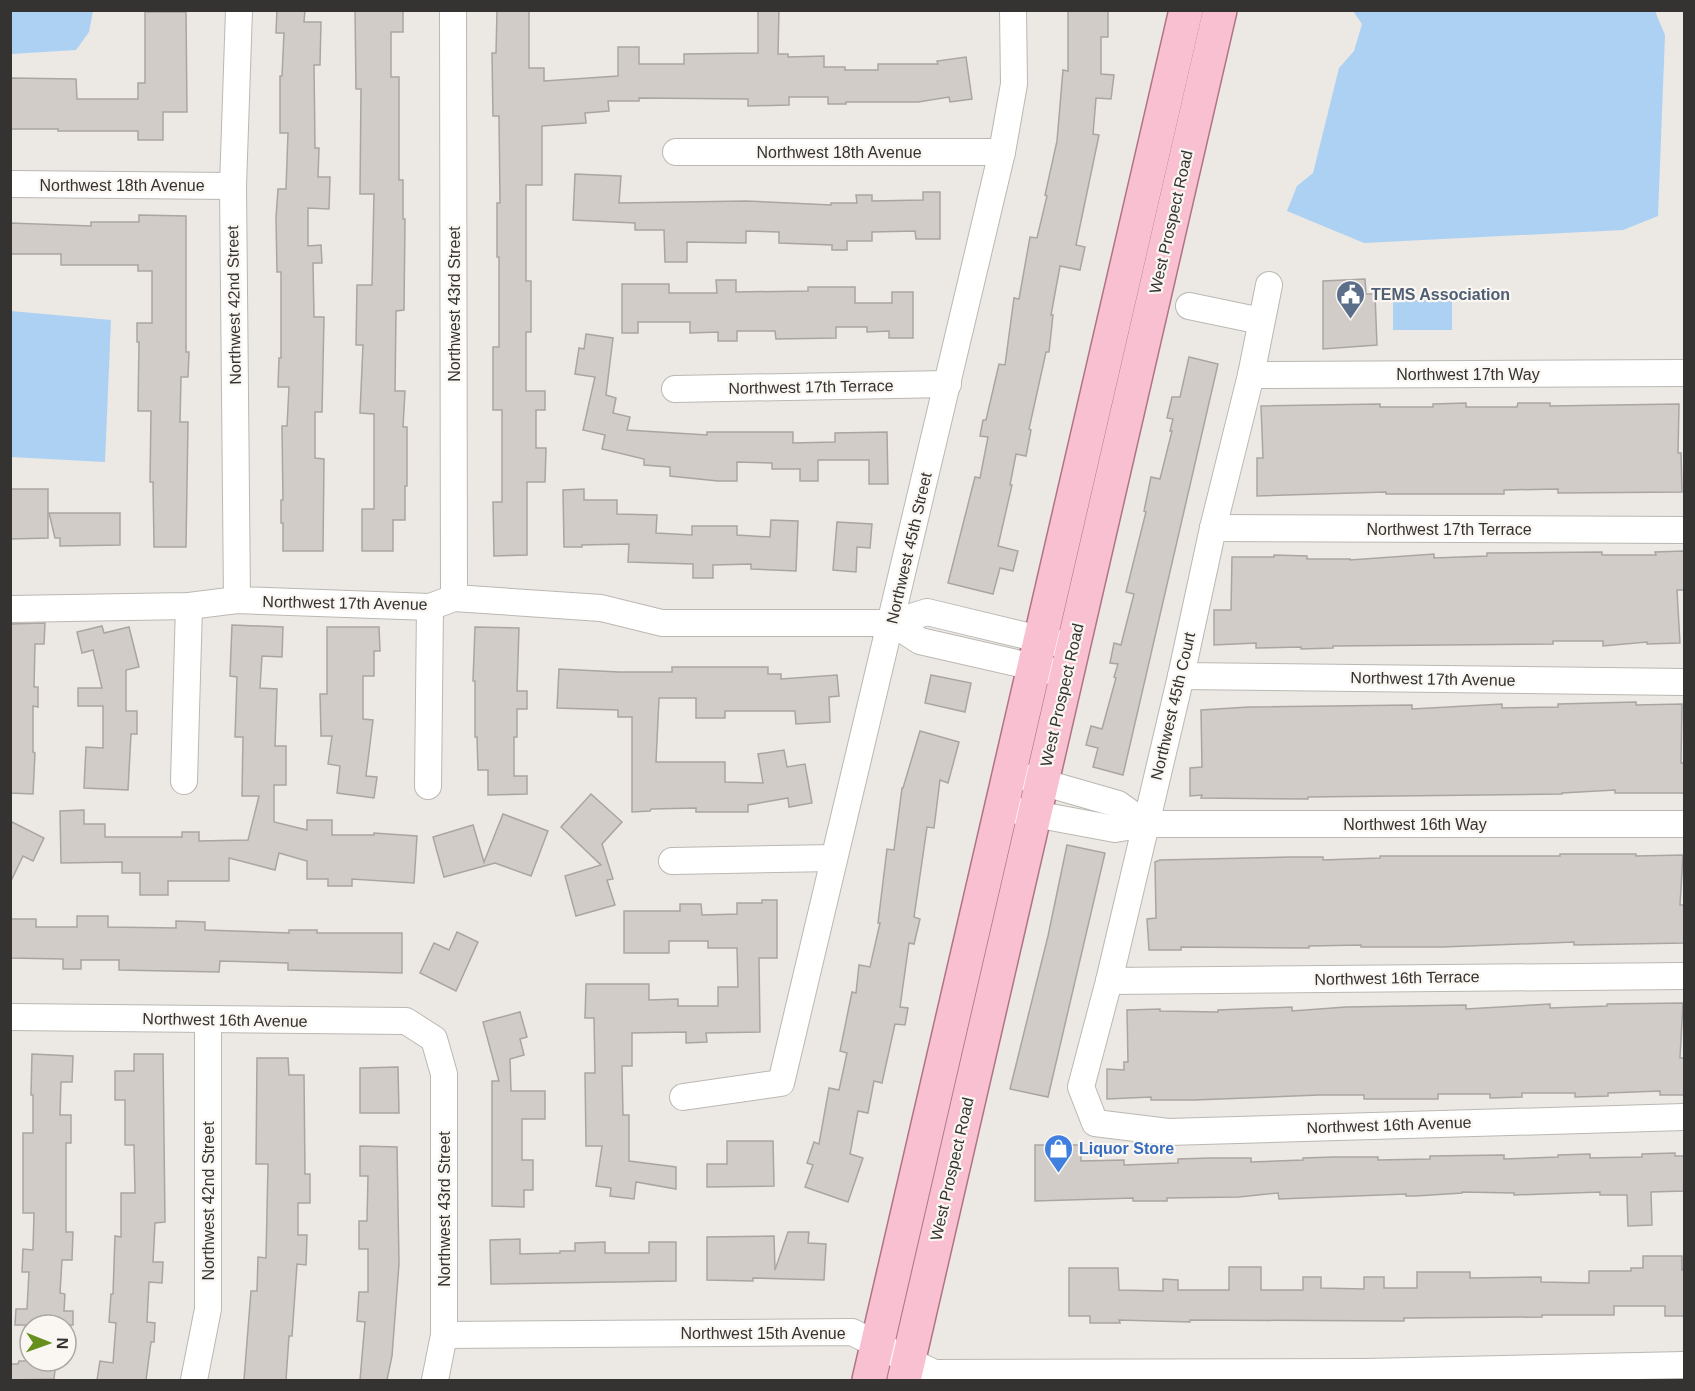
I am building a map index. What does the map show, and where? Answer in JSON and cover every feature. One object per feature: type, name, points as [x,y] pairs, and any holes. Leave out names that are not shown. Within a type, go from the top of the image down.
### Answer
[{"type":"main road","name":"West Prospect Road","points":[[869,1380],[1186,10]]},
{"type":"main road","name":"West Prospect Road","points":[[906,1370],[1220,10]]},
{"type":"street","name":"Northwest 42nd Street","points":[[237,600],[233,186],[239,10]]},
{"type":"street","name":"Northwest 43rd Street","points":[[453,10],[454,598]]},
{"type":"street","name":"Northwest 45th Street","points":[[683,1097],[781,1083],[1002,152],[1014,84],[1013,10]]},
{"type":"street","name":"Northwest 18th Avenue","points":[[676,152],[1002,152]]},
{"type":"street","name":"Northwest 18th Avenue","points":[[10,184],[233,186]]},
{"type":"street","name":"Northwest 45th Court","points":[[1095,1123],[1081,1087],[1109,981],[1181,676],[1213,528],[1251,375],[1269,285]]},
{"type":"street","points":[[1189,306],[1261,321]]},
{"type":"street","name":"Northwest 17th Way","points":[[1251,375],[1684,373]]},
{"type":"street","name":"Northwest 17th Terrace","points":[[675,389],[948,384]]},
{"type":"street","name":"Northwest 17th Terrace","points":[[1213,528],[1684,530]]},
{"type":"street","name":"Northwest 17th Avenue","points":[[10,609],[189,606],[237,600],[430,607],[454,598],[601,608],[662,623],[892,623],[927,612],[1037,653],[1070,661]]},
{"type":"street","points":[[184,781],[189,606]]},
{"type":"street","points":[[428,786],[430,607]]},
{"type":"street","name":"Northwest 17th Avenue","points":[[1181,676],[1684,682]]},
{"type":"street","points":[[1009,772],[1118,804],[1146,824]]},
{"type":"street","name":"Northwest 16th Way","points":[[1001,808],[1115,829],[1146,824],[1684,824]]},
{"type":"street","points":[[672,861],[834,858]]},
{"type":"street","name":"Northwest 16th Terrace","points":[[1109,981],[1684,976]]},
{"type":"street","name":"Northwest 16th Avenue","points":[[10,1017],[406,1021],[434,1039]]},
{"type":"street","name":"Northwest 42nd Street","points":[[194,1380],[208,1309],[208,1020]]},
{"type":"street","name":"Northwest 43rd Street","points":[[434,1039],[444,1074],[444,1335],[435,1380]]},
{"type":"street","name":"Northwest 16th Avenue","points":[[1095,1123],[1168,1132],[1684,1117]]},
{"type":"street","name":"Northwest 15th Avenue","points":[[444,1335],[852,1332],[878,1344],[906,1370],[934,1373],[1135,1376],[1610,1374],[1684,1365]]},
{"type":"water","points":[[11,10],[93,11],[89,32],[76,50],[11,54]]},
{"type":"water","points":[[1353,11],[1655,11],[1665,35],[1658,216],[1623,230],[1364,243],[1287,211],[1297,186],[1313,173],[1339,68],[1354,51],[1362,24]]},
{"type":"water","points":[[1393,300],[1452,300],[1452,330],[1393,330]]},
{"type":"water","points":[[11,311],[111,320],[105,462],[11,457]]},
{"type":"building","points":[[277,10],[305,10],[304,22],[321,22],[320,65],[314,65],[315,148],[319,148],[318,177],[330,177],[329,209],[308,208],[308,246],[321,245],[322,263],[313,263],[314,317],[324,317],[322,412],[315,412],[315,458],[324,459],[323,551],[283,551],[282,426],[287,426],[289,387],[278,387],[279,358],[281,358],[281,272],[277,272],[276,218],[278,189],[286,189],[288,133],[280,133],[280,76],[282,76],[284,33],[276,33]]},
{"type":"building","points":[[355,10],[403,10],[403,32],[391,32],[391,77],[399,77],[399,180],[403,180],[403,219],[405,219],[404,310],[396,311],[395,391],[405,391],[403,427],[407,427],[407,486],[405,486],[405,520],[393,520],[393,551],[362,551],[362,509],[374,509],[374,414],[360,413],[363,345],[356,345],[357,285],[372,285],[374,194],[360,194],[361,89],[356,89]]},
{"type":"building","points":[[497,10],[529,10],[529,68],[544,68],[544,81],[618,76],[618,47],[639,47],[639,64],[684,64],[684,54],[758,53],[758,10],[779,10],[778,54],[788,54],[788,57],[824,56],[824,67],[845,67],[845,70],[878,70],[878,64],[938,64],[937,61],[966,57],[972,99],[950,102],[949,97],[918,102],[828,104],[828,97],[789,97],[789,105],[748,106],[748,99],[639,98],[639,101],[608,101],[609,111],[585,113],[586,123],[542,126],[542,185],[526,185],[526,281],[531,281],[531,332],[526,332],[526,391],[545,391],[545,410],[536,410],[536,448],[546,448],[545,482],[527,482],[527,555],[494,556],[493,502],[502,502],[502,410],[493,410],[493,347],[499,347],[497,203],[500,203],[499,116],[493,116],[492,53],[496,53]]},
{"type":"building","points":[[1068,10],[1108,10],[1108,37],[1101,37],[1101,74],[1114,75],[1111,99],[1096,98],[1093,134],[1099,135],[1076,245],[1085,247],[1080,270],[1060,266],[1051,315],[1053,315],[1049,352],[1046,352],[1029,429],[1031,430],[1026,456],[1016,454],[1010,485],[1012,485],[998,546],[1018,551],[1013,571],[1000,568],[993,594],[948,583],[975,477],[980,478],[988,437],[980,436],[983,420],[986,420],[999,364],[1005,365],[1014,298],[1019,299],[1030,237],[1037,238],[1047,196],[1045,195],[1057,141],[1063,70],[1068,71]]},
{"type":"building","points":[[145,12],[186,12],[187,112],[163,112],[163,140],[138,140],[138,131],[10,129],[11,78],[76,79],[77,99],[138,99],[138,83],[145,83]]},
{"type":"building","points":[[575,174],[621,176],[619,203],[746,201],[831,205],[831,203],[857,203],[856,195],[872,195],[872,201],[923,200],[923,192],[940,192],[940,239],[916,239],[915,231],[872,232],[872,241],[847,241],[847,250],[832,250],[832,245],[779,243],[779,232],[746,231],[746,243],[687,242],[687,262],[665,262],[664,230],[635,230],[635,223],[573,220]]},
{"type":"building","points":[[139,215],[186,216],[186,352],[189,352],[188,377],[181,377],[180,422],[188,422],[186,547],[154,547],[153,482],[150,482],[151,411],[138,411],[139,342],[137,342],[137,323],[152,323],[152,271],[138,271],[138,265],[61,265],[61,254],[10,254],[10,223],[91,226],[91,222],[139,222]]},
{"type":"building","name":"TEMS Association","points":[[1365,279],[1366,294],[1375,294],[1377,345],[1323,349],[1323,281]]},
{"type":"building","points":[[716,280],[736,280],[736,292],[808,291],[808,287],[855,287],[855,303],[892,303],[892,292],[913,292],[913,338],[889,338],[889,331],[867,332],[867,327],[836,327],[836,338],[776,339],[775,331],[737,331],[737,341],[718,341],[718,332],[690,333],[690,322],[638,322],[638,333],[622,333],[622,284],[669,284],[669,293],[717,293]]},
{"type":"building","points":[[586,334],[613,338],[606,395],[616,398],[613,413],[630,417],[627,430],[707,435],[707,432],[793,432],[793,443],[835,442],[835,433],[887,432],[888,484],[869,484],[869,460],[818,460],[818,481],[800,481],[800,469],[772,469],[772,463],[737,462],[737,481],[718,481],[670,476],[670,467],[644,465],[644,459],[602,449],[605,435],[583,430],[595,377],[575,374],[579,348],[584,349]]},
{"type":"building","points":[[1189,357],[1218,364],[1123,775],[1093,767],[1098,748],[1086,745],[1091,726],[1102,729],[1116,678],[1114,677],[1118,664],[1110,663],[1114,643],[1121,645],[1134,594],[1126,592],[1146,512],[1144,511],[1151,477],[1160,479],[1172,431],[1170,431],[1173,419],[1167,418],[1172,397],[1180,397]]},
{"type":"building","points":[[1466,403],[1466,407],[1517,407],[1518,403],[1550,403],[1550,406],[1679,404],[1678,453],[1681,453],[1682,492],[1558,493],[1558,489],[1504,490],[1504,494],[1386,494],[1386,492],[1257,496],[1257,458],[1263,458],[1261,406],[1380,404],[1380,407],[1433,407],[1433,404]]},
{"type":"building","points":[[10,489],[48,489],[48,538],[10,539]]},
{"type":"building","points":[[584,489],[584,500],[617,500],[617,514],[657,515],[656,533],[692,535],[692,526],[737,526],[737,535],[770,537],[771,520],[798,521],[796,571],[751,569],[751,564],[713,565],[713,578],[693,578],[693,564],[628,562],[629,544],[564,547],[563,490]]},
{"type":"building","points":[[49,513],[120,513],[120,545],[60,546],[60,538],[55,538]]},
{"type":"building","points":[[837,522],[872,524],[870,548],[857,547],[856,572],[833,570]]},
{"type":"building","points":[[1684,551],[1684,590],[1677,590],[1680,643],[1647,644],[1647,642],[1603,646],[1603,641],[1553,641],[1553,644],[1333,646],[1333,648],[1301,649],[1301,647],[1256,648],[1256,643],[1214,645],[1214,610],[1231,610],[1232,557],[1274,557],[1274,555],[1307,556],[1307,559],[1350,560],[1434,554],[1434,558],[1487,556],[1487,553],[1602,552],[1602,555],[1656,555],[1655,552]]},
{"type":"building","points":[[45,623],[44,644],[35,644],[34,687],[38,687],[38,707],[33,706],[33,752],[35,753],[33,794],[10,793],[10,624]]},
{"type":"building","points":[[232,625],[283,627],[282,657],[262,656],[260,688],[277,689],[275,746],[286,746],[286,785],[274,785],[274,822],[307,830],[307,820],[332,820],[332,835],[374,835],[374,833],[417,836],[414,883],[352,879],[352,886],[328,886],[328,879],[307,879],[307,861],[279,853],[275,870],[229,858],[229,881],[168,881],[168,895],[140,895],[140,873],[122,873],[122,862],[61,863],[60,811],[84,810],[84,824],[105,824],[105,837],[182,837],[182,832],[199,832],[199,841],[248,840],[259,796],[242,796],[243,737],[235,737],[237,677],[230,676]]},
{"type":"building","points":[[102,626],[104,633],[129,627],[139,667],[126,670],[126,711],[137,711],[137,734],[131,734],[128,790],[84,788],[86,747],[103,748],[103,706],[78,706],[78,688],[102,688],[93,650],[82,653],[77,632]]},
{"type":"building","points":[[327,627],[379,627],[380,651],[374,651],[374,676],[363,676],[363,719],[373,720],[366,776],[377,777],[374,798],[337,793],[340,766],[328,764],[332,736],[321,736],[320,694],[327,694]]},
{"type":"building","points":[[475,627],[519,628],[517,691],[527,691],[527,709],[517,709],[514,776],[527,776],[527,794],[488,795],[488,770],[478,770],[477,737],[475,737],[475,681],[473,681]]},
{"type":"building","points":[[672,667],[768,667],[768,674],[781,674],[781,679],[837,675],[839,696],[829,697],[830,722],[796,724],[795,711],[725,711],[725,718],[696,718],[696,698],[659,698],[656,762],[725,762],[725,782],[763,783],[758,754],[784,750],[787,767],[805,764],[812,803],[789,807],[788,798],[748,805],[748,812],[696,812],[696,808],[651,809],[650,811],[632,812],[632,717],[618,717],[618,710],[557,708],[559,669],[672,672]]},
{"type":"building","points":[[931,675],[971,683],[965,712],[925,703]]},
{"type":"building","points":[[1636,702],[1636,705],[1682,704],[1681,763],[1684,763],[1684,793],[1615,793],[1615,790],[1562,794],[1308,797],[1308,799],[1190,796],[1190,768],[1202,767],[1201,710],[1249,707],[1412,705],[1412,709],[1502,704],[1502,708],[1558,707],[1558,704]]},
{"type":"building","points":[[920,731],[959,742],[948,783],[940,780],[934,828],[927,827],[914,917],[920,919],[914,944],[909,943],[900,1007],[908,1008],[905,1025],[895,1024],[882,1083],[874,1081],[868,1113],[858,1111],[850,1154],[863,1158],[848,1202],[805,1187],[813,1165],[807,1163],[814,1142],[819,1144],[829,1088],[839,1090],[847,1053],[840,1051],[852,992],[856,993],[859,965],[870,967],[880,923],[878,923],[887,849],[894,850],[902,788]]},
{"type":"building","points":[[591,794],[622,822],[602,844],[613,879],[607,880],[615,905],[576,916],[565,876],[601,865],[561,827]]},
{"type":"building","points":[[503,814],[548,831],[531,876],[495,863],[444,877],[433,837],[473,825],[484,862]]},
{"type":"building","points":[[10,821],[44,838],[33,861],[23,856],[10,883]]},
{"type":"building","points":[[1067,845],[1105,853],[1048,1097],[1010,1089],[1048,936]]},
{"type":"building","points":[[1560,854],[1683,855],[1680,905],[1684,905],[1684,943],[1574,945],[1574,942],[1442,947],[1361,947],[1361,945],[1309,946],[1309,948],[1181,947],[1181,950],[1149,950],[1147,919],[1156,918],[1155,862],[1160,860],[1323,857],[1323,860],[1380,858],[1380,856],[1560,856]]},
{"type":"building","points":[[762,900],[777,900],[777,958],[759,958],[760,1032],[706,1033],[707,1042],[686,1043],[686,1032],[632,1033],[632,1066],[622,1066],[623,1115],[629,1115],[629,1161],[676,1167],[676,1189],[636,1182],[634,1199],[610,1196],[611,1188],[596,1186],[602,1146],[586,1146],[585,1073],[595,1073],[594,1018],[585,1018],[586,984],[649,984],[649,1000],[678,999],[678,1006],[718,1006],[718,987],[738,987],[737,948],[708,948],[708,941],[669,941],[669,953],[624,953],[624,911],[680,911],[680,904],[701,904],[702,915],[737,914],[737,903],[762,903]]},
{"type":"building","points":[[77,916],[108,916],[108,927],[176,928],[176,921],[205,922],[205,930],[402,933],[402,973],[288,970],[288,963],[220,961],[219,972],[119,970],[119,960],[81,960],[81,969],[63,969],[63,959],[10,958],[10,919],[36,919],[36,927],[77,927]]},
{"type":"building","points":[[457,932],[478,942],[456,991],[420,973],[434,943],[449,950]]},
{"type":"building","points":[[1683,1003],[1680,1058],[1684,1058],[1684,1095],[1660,1095],[1660,1091],[1575,1097],[1575,1093],[1522,1093],[1522,1097],[1490,1098],[1490,1094],[1438,1094],[1438,1099],[1364,1099],[1364,1095],[1319,1095],[1194,1100],[1151,1100],[1151,1097],[1107,1099],[1107,1069],[1124,1070],[1124,1062],[1128,1062],[1127,1010],[1218,1012],[1218,1010],[1292,1007],[1292,1011],[1346,1007],[1466,1005],[1466,1009],[1550,1004],[1550,1008],[1607,1006],[1607,1004]]},
{"type":"building","points":[[520,1012],[527,1037],[520,1039],[524,1055],[510,1059],[511,1091],[545,1091],[545,1119],[522,1119],[522,1160],[533,1160],[533,1190],[524,1190],[524,1207],[492,1206],[492,1081],[499,1081],[483,1022]]},
{"type":"building","points":[[32,1054],[73,1056],[72,1082],[61,1082],[60,1115],[71,1115],[71,1143],[66,1143],[66,1232],[73,1232],[72,1260],[62,1260],[60,1293],[65,1294],[64,1311],[73,1311],[73,1313],[18,1313],[18,1325],[15,1325],[16,1309],[27,1309],[29,1272],[22,1272],[23,1249],[33,1250],[34,1213],[23,1213],[23,1133],[33,1133],[33,1095],[31,1095]]},
{"type":"building","points":[[134,1054],[163,1054],[165,1222],[155,1223],[153,1262],[163,1262],[162,1283],[149,1282],[147,1322],[155,1323],[154,1342],[151,1342],[146,1380],[97,1380],[100,1361],[113,1363],[116,1323],[109,1322],[111,1294],[113,1294],[115,1236],[121,1237],[121,1193],[135,1193],[134,1145],[125,1145],[125,1100],[115,1100],[115,1071],[134,1071]]},
{"type":"building","points":[[257,1058],[288,1058],[289,1075],[304,1075],[305,1174],[310,1174],[310,1203],[298,1203],[298,1235],[307,1235],[306,1265],[297,1264],[292,1336],[289,1336],[286,1380],[244,1380],[251,1291],[257,1291],[258,1257],[266,1258],[268,1164],[256,1164]]},
{"type":"building","points":[[398,1067],[399,1113],[360,1113],[360,1068]]},
{"type":"building","points":[[727,1141],[773,1141],[774,1186],[707,1187],[707,1164],[727,1164]]},
{"type":"building","points":[[1035,1145],[1081,1145],[1081,1161],[1124,1160],[1124,1165],[1178,1163],[1178,1159],[1210,1158],[1251,1158],[1251,1162],[1335,1157],[1378,1157],[1378,1160],[1430,1159],[1430,1156],[1504,1155],[1504,1159],[1590,1154],[1590,1158],[1642,1157],[1642,1154],[1675,1153],[1675,1156],[1684,1156],[1684,1191],[1651,1192],[1652,1225],[1628,1226],[1627,1195],[1600,1195],[1600,1192],[1514,1195],[1514,1193],[1462,1192],[1415,1196],[1406,1196],[1406,1194],[1279,1199],[1278,1193],[1239,1197],[1167,1198],[1167,1201],[1133,1201],[1133,1198],[1035,1201]]},
{"type":"building","points":[[360,1146],[397,1147],[399,1264],[392,1356],[387,1380],[360,1380],[365,1322],[357,1321],[359,1292],[368,1292],[368,1249],[359,1249],[359,1221],[367,1221],[368,1176],[360,1176]]},
{"type":"building","points":[[788,1232],[809,1232],[808,1243],[826,1244],[824,1280],[753,1278],[753,1281],[707,1280],[707,1237],[774,1236],[775,1270]]},
{"type":"building","points":[[520,1239],[520,1254],[575,1251],[575,1243],[605,1242],[605,1253],[649,1253],[649,1242],[676,1242],[676,1281],[491,1284],[490,1240]]},
{"type":"building","points":[[1643,1256],[1682,1256],[1684,1316],[1665,1316],[1665,1306],[1614,1306],[1614,1315],[1404,1318],[1404,1321],[1119,1320],[1120,1323],[1090,1323],[1090,1316],[1069,1316],[1069,1268],[1118,1268],[1119,1290],[1163,1291],[1163,1279],[1178,1280],[1178,1290],[1229,1290],[1229,1267],[1261,1267],[1261,1290],[1303,1290],[1303,1277],[1321,1277],[1321,1288],[1364,1289],[1364,1277],[1384,1277],[1384,1288],[1417,1288],[1417,1272],[1470,1272],[1470,1278],[1541,1277],[1541,1282],[1589,1283],[1589,1271],[1631,1271],[1631,1268],[1643,1268]]},
{"type":"building","points":[[10,1364],[18,1364],[18,1373],[55,1373],[54,1379],[10,1380]]},
{"type":"place","name":"TEMS Association","points":[[1350,320]]},
{"type":"place","name":"Liquor Store","points":[[1058,1174]]}]
